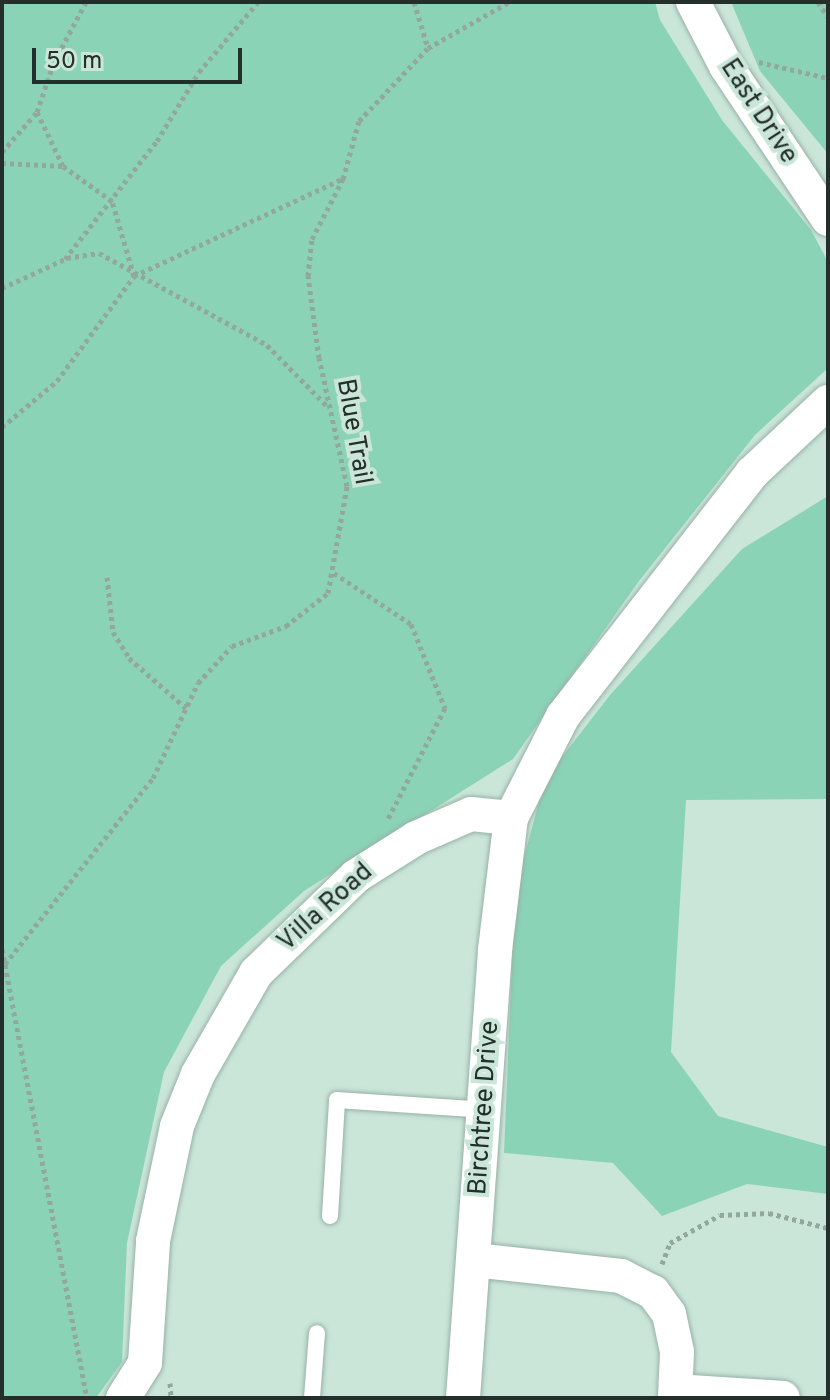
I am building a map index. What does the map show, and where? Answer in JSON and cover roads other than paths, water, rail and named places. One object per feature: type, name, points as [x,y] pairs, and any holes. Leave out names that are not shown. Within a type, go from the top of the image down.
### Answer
[{"type":"street","name":"East Drive","points":[[693,2],[720,53],[828,219]]},
{"type":"street","points":[[511,818],[563,716],[752,473],[828,402]]},
{"type":"street","name":"Villa Road","points":[[123,1398],[145,1363],[153,1241],[177,1126],[198,1074],[256,973],[356,876],[416,838],[471,814],[511,818]]},
{"type":"street","name":"Birchtree Drive","points":[[463,1398],[487,1110],[495,950],[511,818]]},
{"type":"street","points":[[474,1260],[621,1276],[653,1292],[669,1314],[677,1352],[675,1394],[783,1398]]},
{"type":"lane","points":[[330,1216],[337,1100],[487,1110]]},
{"type":"lane","points":[[312,1398],[317,1333]]}]
